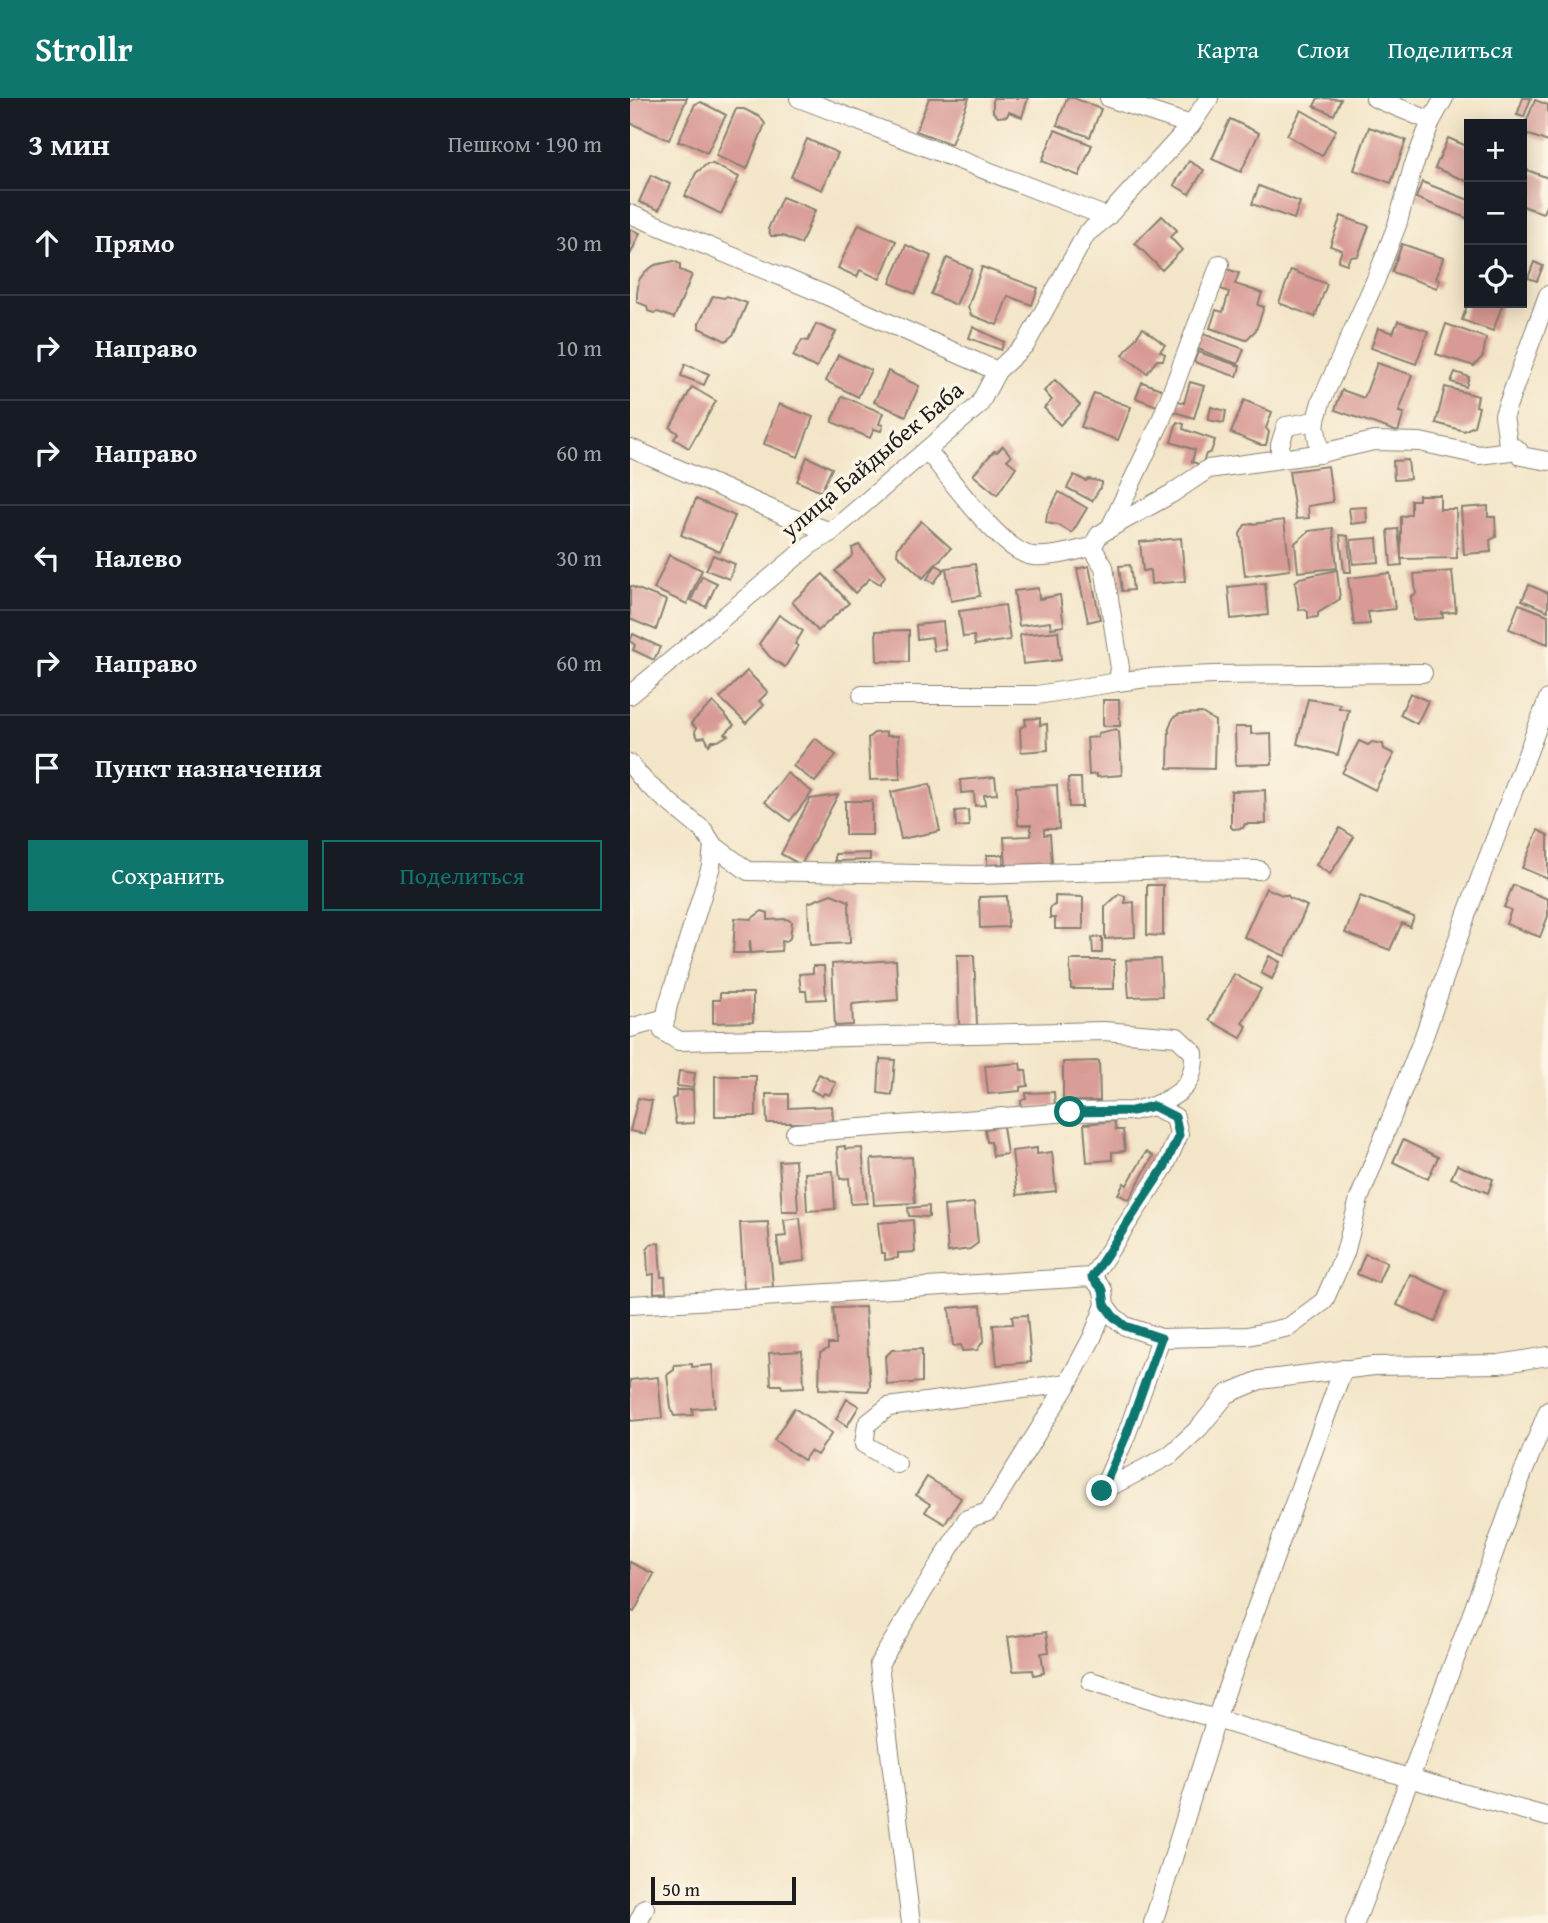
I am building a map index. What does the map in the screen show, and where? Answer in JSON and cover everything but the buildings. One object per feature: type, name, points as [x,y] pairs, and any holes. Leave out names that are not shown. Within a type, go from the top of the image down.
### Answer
[{"type":"street","points":[[799,98],[1107,217]]},
{"type":"street","points":[[1109,98],[1191,125]]},
{"type":"street","name":"улица Байдыбек Баба","points":[[630,695],[810,545],[831,532],[979,405],[997,371],[1027,344],[1086,233],[1107,217],[1191,125],[1209,98]]},
{"type":"street","points":[[1376,98],[1431,121]]},
{"type":"street","points":[[1320,454],[1316,421],[1321,402],[1397,225],[1413,167],[1431,121],[1444,98]]},
{"type":"street","points":[[630,214],[821,293],[997,371]]},
{"type":"street","points":[[1110,528],[1160,423],[1220,264]]},
{"type":"street","points":[[1548,295],[1504,415],[1508,444],[1518,450],[1521,456],[1548,460]]},
{"type":"street","points":[[1280,459],[1280,445],[1286,426],[1316,421]]},
{"type":"street","points":[[927,450],[1006,543],[1031,556],[1067,553],[1092,547],[1099,535],[1171,494],[1208,469],[1320,454],[1374,441],[1420,442],[1479,455],[1518,450]]},
{"type":"street","points":[[630,449],[831,532]]},
{"type":"street","points":[[1092,547],[1104,567],[1121,668],[1118,682]]},
{"type":"street","points":[[862,695],[1037,695],[1146,678],[1423,673]]},
{"type":"street","points":[[1092,1277],[1103,1290],[1105,1305],[1113,1316],[1125,1326],[1161,1338],[1248,1336],[1289,1327],[1324,1301],[1345,1253],[1359,1199],[1424,1036],[1467,913],[1548,699]]},
{"type":"street","points":[[630,764],[646,783],[704,831],[713,845],[748,871],[975,875],[1124,870],[1259,870]]},
{"type":"street","points":[[713,845],[711,866],[663,1031],[679,1041],[1104,1031],[1177,1037],[1194,1053],[1194,1070],[1177,1097],[1132,1111],[1070,1112],[795,1133]]},
{"type":"street","points":[[630,1028],[666,1018]]},
{"type":"street","points":[[1092,1277],[1165,1166],[1179,1135],[1175,1117],[1153,1106]]},
{"type":"street","points":[[630,1305],[1092,1277]]},
{"type":"street","points":[[911,1923],[878,1664],[967,1519],[988,1512],[1068,1383],[1092,1338],[1105,1305]]},
{"type":"street","points":[[1161,1338],[1126,1436],[1102,1491],[1170,1455],[1199,1428],[1227,1394],[1260,1380],[1374,1366],[1499,1364],[1548,1356]]},
{"type":"street","points":[[1153,1923],[1216,1719],[1343,1370]]},
{"type":"street","points":[[897,1465],[864,1444],[867,1424],[888,1407],[1068,1383]]},
{"type":"street","points":[[1355,1923],[1548,1411]]},
{"type":"street","points":[[1091,1681],[1409,1779],[1548,1817]]},
{"type":"route","points":[[1070,1112],[1132,1111],[1153,1106],[1175,1117],[1179,1135],[1165,1166],[1092,1277],[1103,1290],[1105,1305],[1113,1316],[1125,1326],[1161,1338],[1126,1436],[1102,1491]]}]
